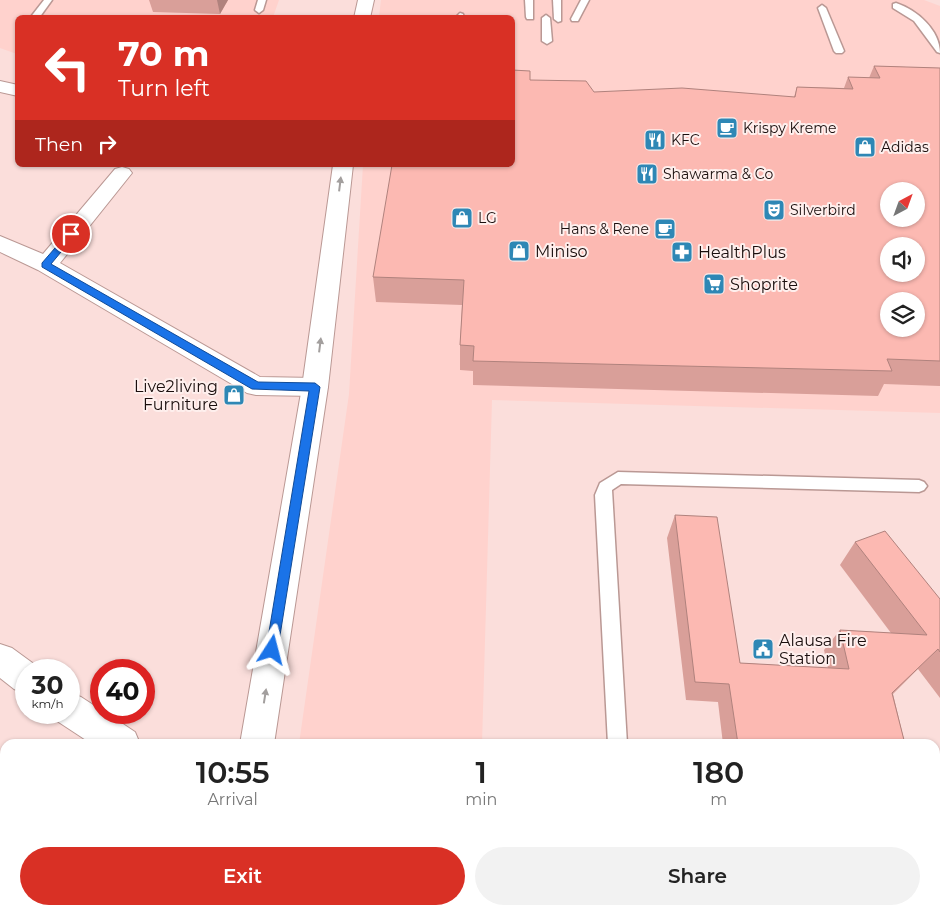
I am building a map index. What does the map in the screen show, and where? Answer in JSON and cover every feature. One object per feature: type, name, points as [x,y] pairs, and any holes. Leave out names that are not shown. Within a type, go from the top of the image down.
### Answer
[{"type":"street","points":[[363,15],[366,0]]},
{"type":"street","points":[[0,86],[15,90]]},
{"type":"street","points":[[258,739],[315,387],[343,167]]},
{"type":"street","points":[[46,265],[122,173]]},
{"type":"street","points":[[0,243],[46,265],[256,386],[315,387]]},
{"type":"street","points":[[0,659],[15,670]]},
{"type":"street","points":[[80,715],[116,739]]},
{"type":"lane","points":[[36,15],[48,0]]},
{"type":"lane","points":[[259,10],[262,0]]},
{"type":"lane","points":[[529,0],[530,17]]},
{"type":"lane","points":[[557,0],[558,19]]},
{"type":"lane","points":[[574,19],[585,0]]},
{"type":"lane","points":[[896,6],[914,14],[921,20],[940,50]]},
{"type":"lane","points":[[822,8],[839,51]]},
{"type":"lane","points":[[546,18],[547,41]]},
{"type":"lane","points":[[618,739],[603,495],[605,487],[618,478],[919,486]]},
{"type":"shaded area","points":[[0,0],[279,0],[274,15],[15,15],[15,53],[0,48]]},
{"type":"shaded area","points":[[381,0],[924,0],[940,6],[940,413],[492,400],[482,739],[300,739],[349,394],[363,167],[515,167],[515,15],[379,15]]},
{"type":"building","points":[[874,66],[940,68],[940,361],[887,359],[892,371],[473,361],[474,346],[460,345],[464,280],[373,277],[392,167],[515,167],[515,70],[530,71],[530,80],[586,81],[594,92],[682,88],[795,97],[797,87],[853,89],[848,77],[880,78]]},
{"type":"building","points":[[675,515],[717,517],[740,663],[849,669],[840,630],[927,635],[855,542],[885,531],[940,599],[940,652],[938,649],[892,693],[904,739],[737,739],[729,684],[695,682]]},
{"type":"place","name":"Krispy Kreme","points":[[727,128]]},
{"type":"place","name":"KFC","points":[[655,140]]},
{"type":"place","name":"Adidas","points":[[865,147]]},
{"type":"place","name":"Shawarma & Co","points":[[647,174]]},
{"type":"place","name":"Silverbird","points":[[774,210]]},
{"type":"place","name":"LG","points":[[462,218]]},
{"type":"place","name":"Hans & Rene","points":[[665,229]]},
{"type":"place","name":"Miniso","points":[[519,251]]},
{"type":"place","name":"HealthPlus","points":[[682,252]]},
{"type":"place","name":"Shoprite","points":[[714,284]]},
{"type":"place","name":"Live2living Furniture","points":[[234,395]]},
{"type":"place","name":"Alausa Fire Station","points":[[763,649]]},
{"type":"route","points":[[71,234],[46,265],[256,386],[263,388],[315,387],[272,650]]}]
